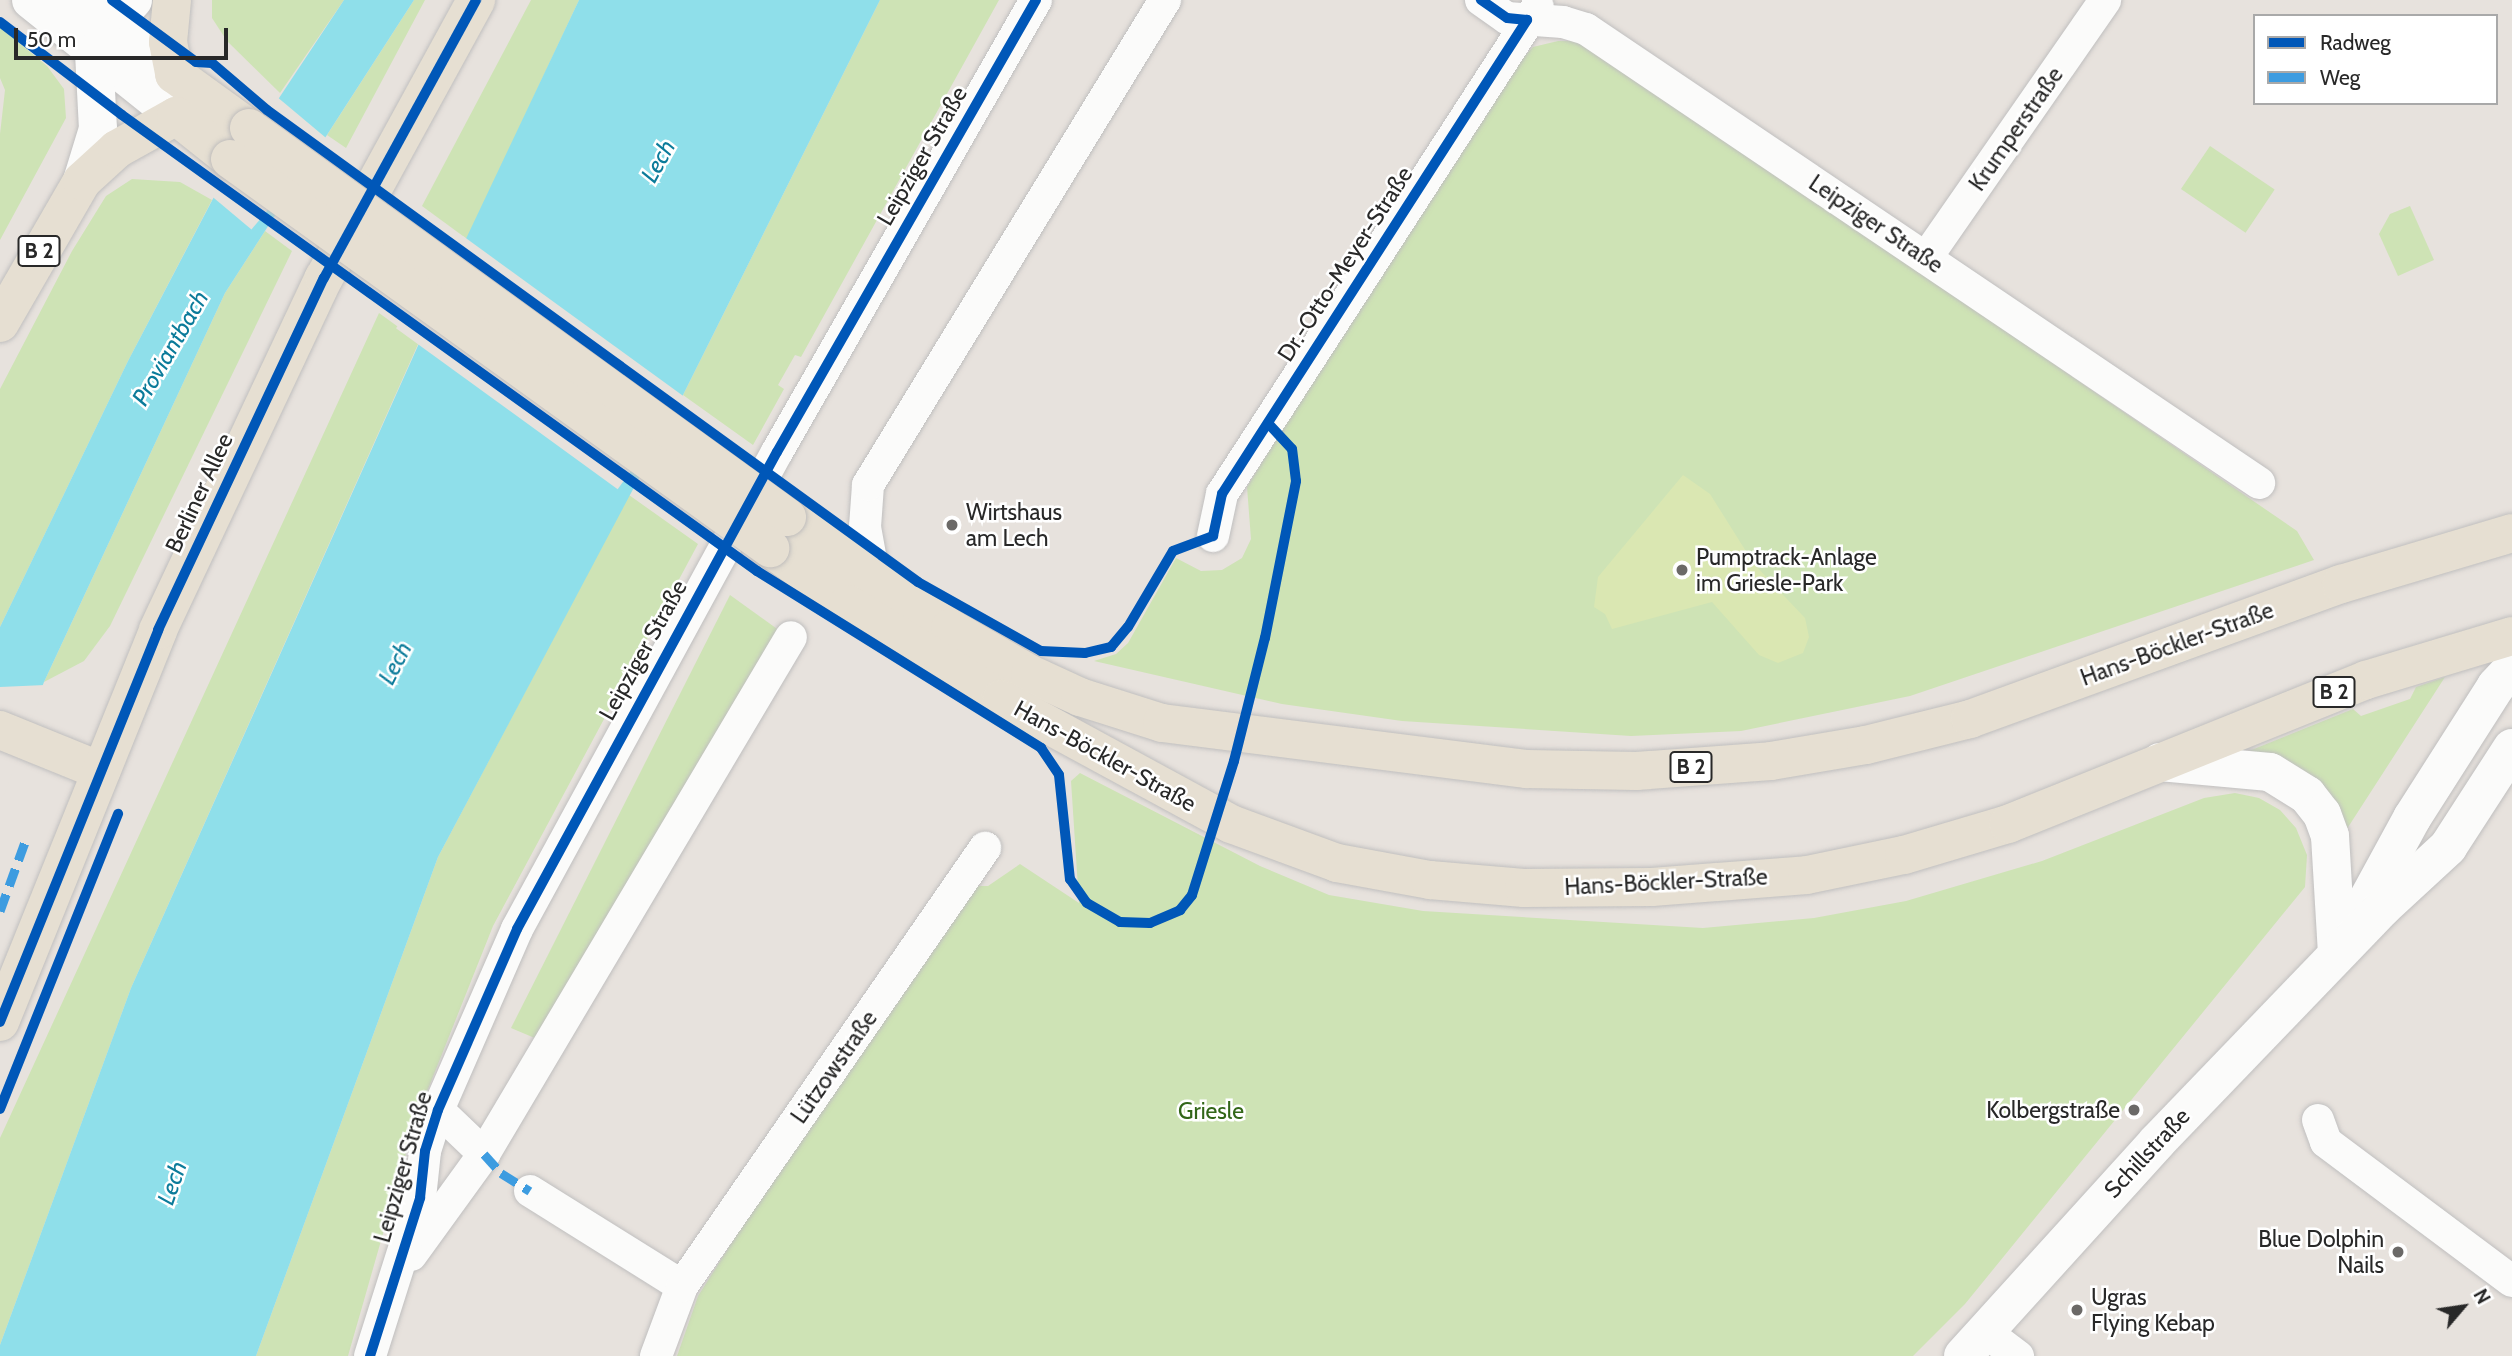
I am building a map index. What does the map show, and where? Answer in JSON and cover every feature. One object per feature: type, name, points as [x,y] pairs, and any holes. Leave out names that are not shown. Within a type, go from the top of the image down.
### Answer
[{"type":"main road","points":[[172,0],[168,42],[174,74]]},
{"type":"main road","name":"Berliner Allee","points":[[0,1022],[158,630],[324,278],[476,0]]},
{"type":"main road","name":"B 2","points":[[174,74],[239,144],[778,533],[874,577]]},
{"type":"main road","name":"B 2","points":[[0,323],[82,181],[117,149],[176,116],[239,144]]},
{"type":"main road","name":"Hans-Böckler-Straße","points":[[778,533],[848,604],[1001,699],[1231,824],[1337,863],[1430,880],[1524,888],[1652,887],[1807,875],[1904,855],[2008,824],[2366,680],[2512,636]]},
{"type":"main road","name":"Hans-Böckler-Straße","points":[[874,577],[1030,674],[1080,696],[1162,723],[1272,740],[1527,769],[1636,771],[1771,761],[1866,745],[1969,719],[2341,584],[2512,533]]},
{"type":"main road","points":[[15,737],[102,771]]},
{"type":"street","points":[[31,0],[176,116]]},
{"type":"street","points":[[83,7],[125,9],[133,0]]},
{"type":"street","name":"Leipziger Straße","points":[[370,1356],[389,1285],[420,1198],[425,1151],[438,1110],[517,929],[594,780],[1036,0]]},
{"type":"street","points":[[874,577],[865,527],[868,485],[1165,0]]},
{"type":"street","name":"Leipziger Straße","points":[[1481,0],[1507,18],[1535,10],[1586,29],[2259,483]]},
{"type":"street","name":"Krumperstraße","points":[[1926,258],[2105,0]]},
{"type":"street","points":[[83,7],[174,74]]},
{"type":"street","name":"Dr.-Otto-Meyer-Straße","points":[[1213,536],[1222,494],[1535,10]]},
{"type":"street","points":[[82,181],[97,129],[94,52]]},
{"type":"street","name":"Leipziger Straße","points":[[389,1285],[484,1154],[791,637]]},
{"type":"street","name":"Schillstraße","points":[[2337,956],[2412,818],[2496,686],[2512,669]]},
{"type":"street","name":"Schillstraße","points":[[1975,1345],[2106,1196],[2337,956],[2448,847],[2512,748]]},
{"type":"street","points":[[2160,762],[2270,772],[2306,795],[2322,814],[2330,836],[2337,956]]},
{"type":"street","name":"Lützowstraße","points":[[656,1356],[682,1286],[985,848]]},
{"type":"street","name":"Leipziger Straße","points":[[438,1110],[484,1154]]},
{"type":"street","points":[[2318,1120],[2326,1142],[2512,1281]]},
{"type":"street","points":[[530,1191],[682,1286]]},
{"type":"street","points":[[1975,1345],[2018,1356]]},
{"type":"green space","points":[[212,0],[344,0],[280,93],[227,41],[212,18]]},
{"type":"green space","points":[[414,0],[425,0],[346,148],[327,135]]},
{"type":"green space","points":[[531,0],[579,0],[467,239],[422,206]]},
{"type":"green space","points":[[880,0],[999,0],[801,357],[795,355],[778,385],[784,389],[753,445],[683,395]]},
{"type":"green space","points":[[0,27],[47,66],[64,89],[66,118],[0,240],[0,134],[5,90],[0,78]]},
{"type":"green space","points":[[1558,41],[1584,41],[2297,531],[2314,560],[1910,696],[1741,731],[1631,736],[1402,721],[1282,704],[1094,661],[1116,654],[1128,643],[1176,558],[1201,571],[1222,570],[1242,558],[1251,539],[1247,487],[1302,396],[1519,62],[1533,47]]},
{"type":"green space","points":[[2210,146],[2275,190],[2246,233],[2181,189]]},
{"type":"green space","points":[[132,179],[180,182],[212,200],[128,361],[0,627],[0,389],[72,251],[106,196]]},
{"type":"green space","points":[[2410,206],[2434,260],[2398,276],[2379,234],[2390,214]]},
{"type":"green space","points":[[265,231],[292,251],[110,626],[84,661],[44,682],[225,293]]},
{"type":"green space","points":[[379,313],[419,342],[131,988],[0,1345],[0,1138]]},
{"type":"green space","name":"Pumptrack-Anlage im Griesle-Park","points":[[1683,475],[1710,494],[1754,564],[1805,618],[1809,637],[1803,653],[1778,663],[1759,655],[1712,602],[1612,629],[1605,614],[1594,607],[1598,577]]},
{"type":"green space","points":[[629,495],[698,544],[493,926],[415,1122],[348,1356],[256,1356],[438,857]]},
{"type":"green space","points":[[730,595],[780,631],[537,1039],[511,1028]]},
{"type":"green space","points":[[2445,677],[2343,835],[2249,751],[2353,709],[2361,716],[2410,699],[2416,687]]},
{"type":"green space","name":"Griesle","points":[[1080,773],[1260,866],[1329,895],[1423,911],[1703,928],[1814,918],[1906,901],[2042,861],[2204,798],[2235,793],[2259,798],[2280,810],[2296,828],[2307,855],[2305,887],[1965,1304],[1913,1356],[677,1356],[698,1296],[785,1158],[972,886],[988,886],[1020,864],[1079,903],[1071,781]]},
{"type":"water","name":"Proviantbach","points":[[344,0],[414,0],[225,293],[44,682],[0,796],[0,627],[128,361],[216,193]]},
{"type":"water","name":"Lech","points":[[579,0],[880,0],[683,395],[438,857],[256,1356],[0,1356],[0,1345],[131,988],[463,245]]},
{"type":"pier","points":[[276,96],[327,139],[251,229],[200,186]]},
{"type":"pier","points":[[463,236],[685,397],[618,489],[396,328]]},
{"type":"pier","points":[[45,685],[3,797],[0,799],[0,687]]},
{"type":"marked path","points":[[0,911],[25,842]]},
{"type":"marked path","points":[[484,1154],[501,1173],[530,1191]]},
{"type":"cycle path","points":[[112,0],[196,62],[212,63],[267,110],[918,582],[1041,651],[1085,653],[1111,647],[1128,627],[1173,551],[1213,536],[1222,494],[1527,20],[1507,18],[1481,0]]},
{"type":"cycle path","points":[[0,1022],[158,630],[324,278],[476,0]]},
{"type":"cycle path","points":[[370,1356],[420,1198],[425,1151],[438,1110],[517,929],[777,452],[1036,0]]},
{"type":"cycle path","points":[[0,22],[122,115],[757,571],[1041,748],[1059,775],[1070,879],[1087,903],[1120,922],[1150,923],[1180,910],[1192,895],[1234,761],[1265,638],[1296,481],[1292,449],[1268,423]]},
{"type":"cycle path","points":[[0,1109],[118,814]]},
{"type":"place","name":"Wirtshaus am Lech","points":[[952,525]]},
{"type":"place","name":"Pumptrack-Anlage im Griesle-Park","points":[[1682,570]]},
{"type":"place","name":"Kolbergstraße","points":[[2134,1110]]},
{"type":"place","name":"Blue Dolphin Nails","points":[[2398,1252]]},
{"type":"place","name":"Ugras Flying Kebap","points":[[2077,1310]]}]
